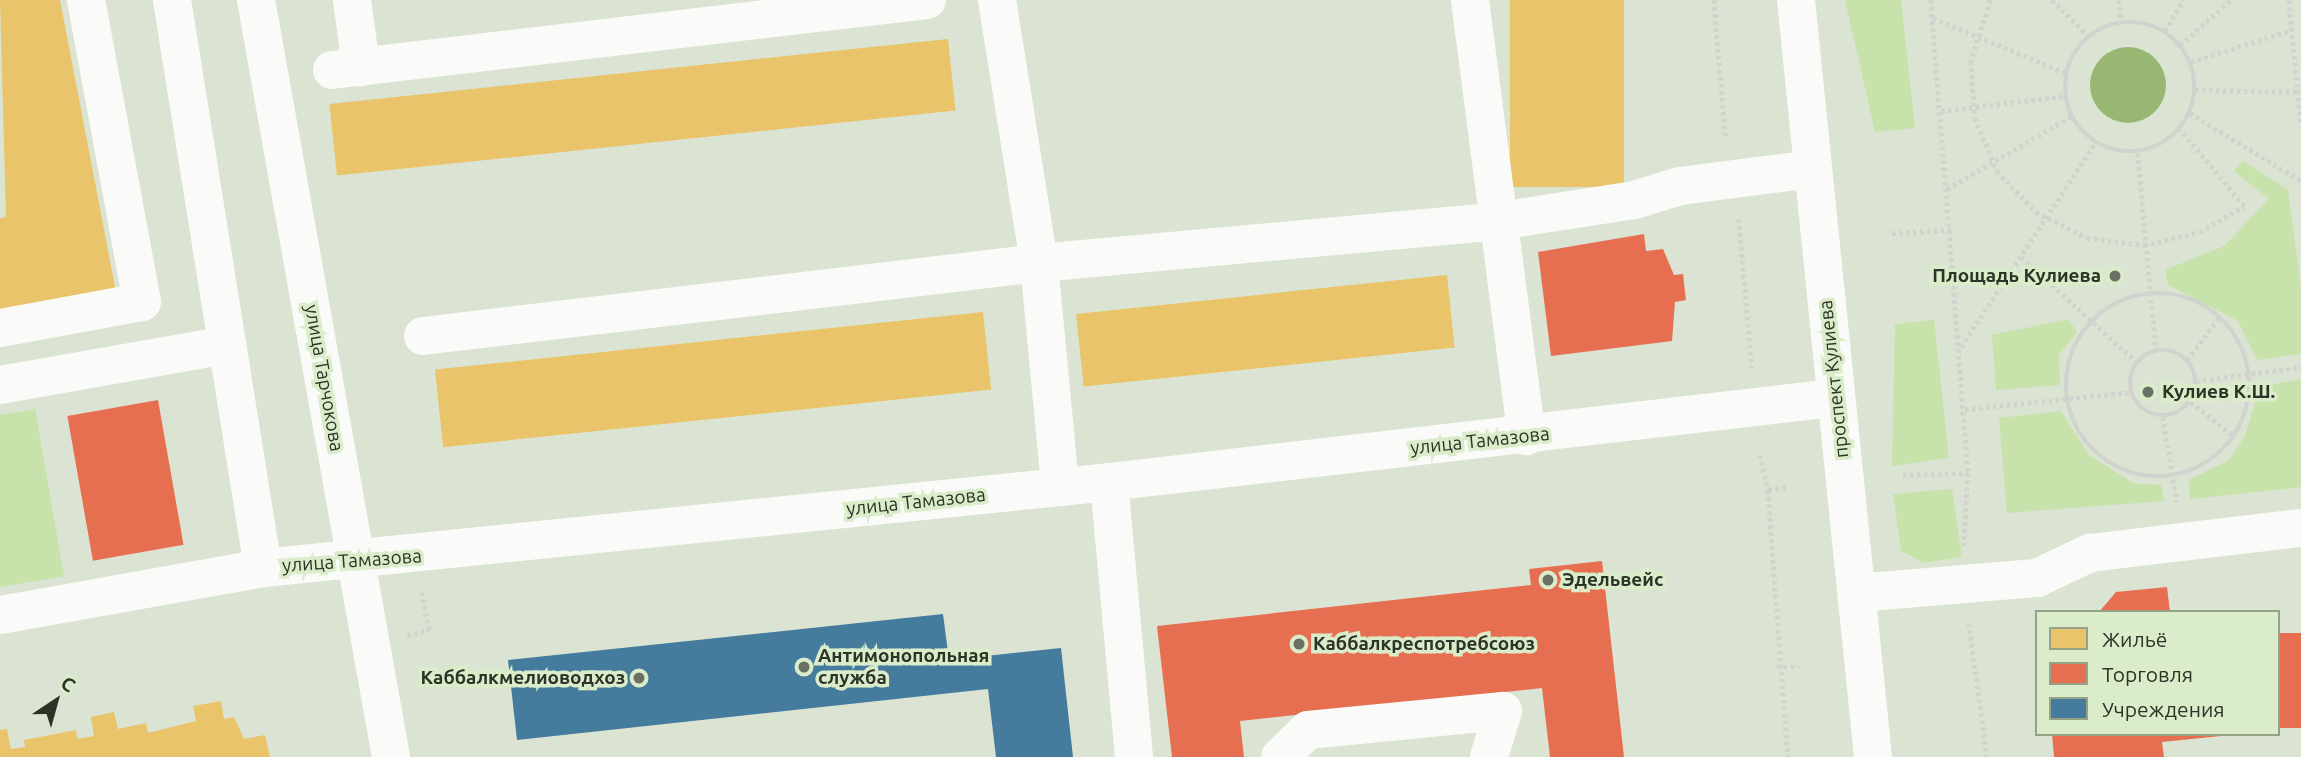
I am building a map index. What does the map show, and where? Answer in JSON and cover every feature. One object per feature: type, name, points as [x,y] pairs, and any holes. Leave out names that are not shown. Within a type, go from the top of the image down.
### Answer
[{"type":"street","points":[[0,328],[142,302],[86,0]]},
{"type":"street","points":[[172,0],[263,568]]},
{"type":"street","name":"улица Тарчокова","points":[[256,0],[391,757]]},
{"type":"street","points":[[352,0],[346,68],[927,0]]},
{"type":"street","points":[[997,0],[1039,263],[1060,487]]},
{"type":"street","points":[[1470,0],[1527,436]]},
{"type":"street","name":"проспект Кулиева","points":[[1796,0],[1834,398],[1873,757]]},
{"type":"street","points":[[422,336],[1039,263],[1499,221],[1634,200],[1680,186],[1812,169]]},
{"type":"street","points":[[0,385],[228,345]]},
{"type":"street","name":"улица Тамазова","points":[[0,615],[263,568],[358,563],[1109,482],[1527,436],[1834,398]]},
{"type":"street","points":[[1109,482],[1134,757]]},
{"type":"street","points":[[1857,593],[2037,578],[2090,553],[2301,528]]},
{"type":"street","points":[[1280,757],[1308,730],[1503,711],[1489,757]]},
{"type":"path","points":[[1714,0],[1726,147]]},
{"type":"path","points":[[1931,0],[1965,409],[1968,474],[1962,557]]},
{"type":"path","points":[[1991,0],[1977,39],[1974,106],[1993,159],[2047,218],[2087,238],[2144,245],[2200,232],[2244,205],[2180,130]]},
{"type":"path","points":[[2052,0],[2089,36]]},
{"type":"path","points":[[2119,0],[2121,22]]},
{"type":"path","points":[[2165,31],[2183,0]]},
{"type":"path","points":[[2180,45],[2231,0]]},
{"type":"path","points":[[2289,0],[2301,123]]},
{"type":"path","points":[[1933,18],[1977,39],[2066,73]]},
{"type":"path","points":[[2121,22],[2165,31],[2180,45],[2191,62],[2195,90],[2190,113],[2180,130],[2138,153],[2095,143],[2072,116],[2066,96],[2066,73],[2089,36],[2121,22]]},
{"type":"path","points":[[2191,62],[2292,30]]},
{"type":"path","points":[[2195,90],[2298,92]]},
{"type":"path","points":[[1941,111],[2066,96]]},
{"type":"path","points":[[2190,113],[2301,181]]},
{"type":"path","points":[[1947,189],[1993,159],[2072,116]]},
{"type":"path","points":[[1960,347],[2095,143]]},
{"type":"path","points":[[2138,153],[2144,245],[2156,350]]},
{"type":"path","points":[[1738,208],[1753,375]]},
{"type":"path","points":[[1892,233],[1951,230]]},
{"type":"path","points":[[2021,257],[2090,323],[2137,362]]},
{"type":"path","points":[[2150,293],[2181,296],[2218,318],[2232,330],[2248,375],[2244,420],[2234,436],[2203,466],[2174,477],[2116,468],[2075,426],[2066,397],[2067,368],[2090,323],[2121,301],[2150,293]]},
{"type":"path","points":[[2187,360],[2218,318]]},
{"type":"path","points":[[2156,350],[2187,360],[2196,381],[2191,402],[2163,417],[2143,410],[2131,392],[2137,362],[2156,350]]},
{"type":"path","points":[[2196,381],[2301,367]]},
{"type":"path","points":[[1965,409],[2131,392]]},
{"type":"path","points":[[2191,402],[2234,436]]},
{"type":"path","points":[[2163,417],[2174,477]]},
{"type":"path","points":[[1760,455],[1768,490],[1777,667],[1788,757]]},
{"type":"path","points":[[1903,475],[1968,474]]},
{"type":"path","points":[[1768,490],[1786,488]]},
{"type":"path","points":[[402,635],[429,630],[420,584]]},
{"type":"path","points":[[1969,620],[1987,757]]},
{"type":"path","points":[[1777,667],[1799,667]]},
{"type":"shaded area","points":[[1845,0],[1901,0],[1915,128],[1875,132]]},
{"type":"shaded area","points":[[2128,47],[2142,50],[2155,58],[2163,71],[2166,85],[2163,99],[2155,112],[2142,120],[2128,123],[2114,120],[2101,112],[2093,99],[2090,85],[2093,71],[2101,58],[2114,50]]},
{"type":"shaded area","points":[[2243,161],[2288,190],[2301,288],[2301,354],[2257,360],[2238,321],[2168,285],[2165,270],[2224,246],[2269,199],[2234,171]]},
{"type":"shaded area","points":[[2068,319],[2077,332],[2059,355],[2060,385],[1996,390],[1992,335]]},
{"type":"shaded area","points":[[1934,320],[1949,458],[1892,466],[1895,324]]},
{"type":"shaded area","points":[[2301,379],[2301,487],[2190,499],[2189,480],[2229,460],[2245,436],[2260,387]]},
{"type":"shaded area","points":[[35,409],[64,576],[0,587],[0,415]]},
{"type":"shaded area","points":[[2061,411],[2089,455],[2133,483],[2161,485],[2164,501],[2007,513],[1999,418]]},
{"type":"shaded area","points":[[1952,489],[1962,557],[1924,563],[1901,551],[1893,494]]},
{"type":"building: Жильё","points":[[0,0],[60,0],[116,292],[0,314],[0,218],[6,217]]},
{"type":"building: Жильё","points":[[1510,0],[1624,0],[1624,187],[1510,187]]},
{"type":"building: Жильё","points":[[948,39],[956,111],[337,176],[329,104]]},
{"type":"building: Жильё","points":[[1447,275],[1455,348],[1084,387],[1076,314]]},
{"type":"building: Жильё","points":[[983,312],[991,390],[443,447],[435,370]]},
{"type":"building: Жильё","points":[[221,701],[224,719],[234,717],[244,739],[265,735],[270,757],[0,757],[0,730],[7,729],[11,749],[25,747],[24,740],[76,730],[77,739],[94,736],[91,717],[114,712],[118,729],[146,723],[148,733],[196,721],[193,706]]},
{"type":"building: Торговля","points":[[1644,234],[1646,251],[1663,249],[1674,275],[1683,274],[1686,300],[1675,302],[1672,341],[1551,356],[1538,252]]},
{"type":"building: Торговля","points":[[158,400],[184,545],[93,561],[67,416]]},
{"type":"building: Торговля","points":[[1602,561],[1624,757],[1550,757],[1542,688],[1240,721],[1244,757],[1172,757],[1157,626],[1531,585],[1529,569]]},
{"type":"building: Торговля","points":[[2167,587],[2170,610],[2101,610],[2116,592]]},
{"type":"building: Торговля","points":[[2280,633],[2301,633],[2301,728],[2280,728]]},
{"type":"building: Торговля","points":[[2052,736],[2221,736],[2162,742],[2164,757],[2054,757]]},
{"type":"building: Учреждения","points":[[943,614],[949,660],[1061,648],[1073,757],[996,757],[988,689],[517,740],[508,660]]},
{"type":"place","name":"Площадь Кулиева","points":[[2115,276]]},
{"type":"place","name":"Кулиев К.Ш.","points":[[2148,392]]},
{"type":"place","name":"Эдельвейс","points":[[1548,580]]},
{"type":"place","name":"Каббалкреспотребсоюз","points":[[1299,644]]},
{"type":"place","name":"Антимонопольная служба","points":[[804,667]]},
{"type":"place","name":"Каббалкмелиоводхоз","points":[[639,678]]}]
